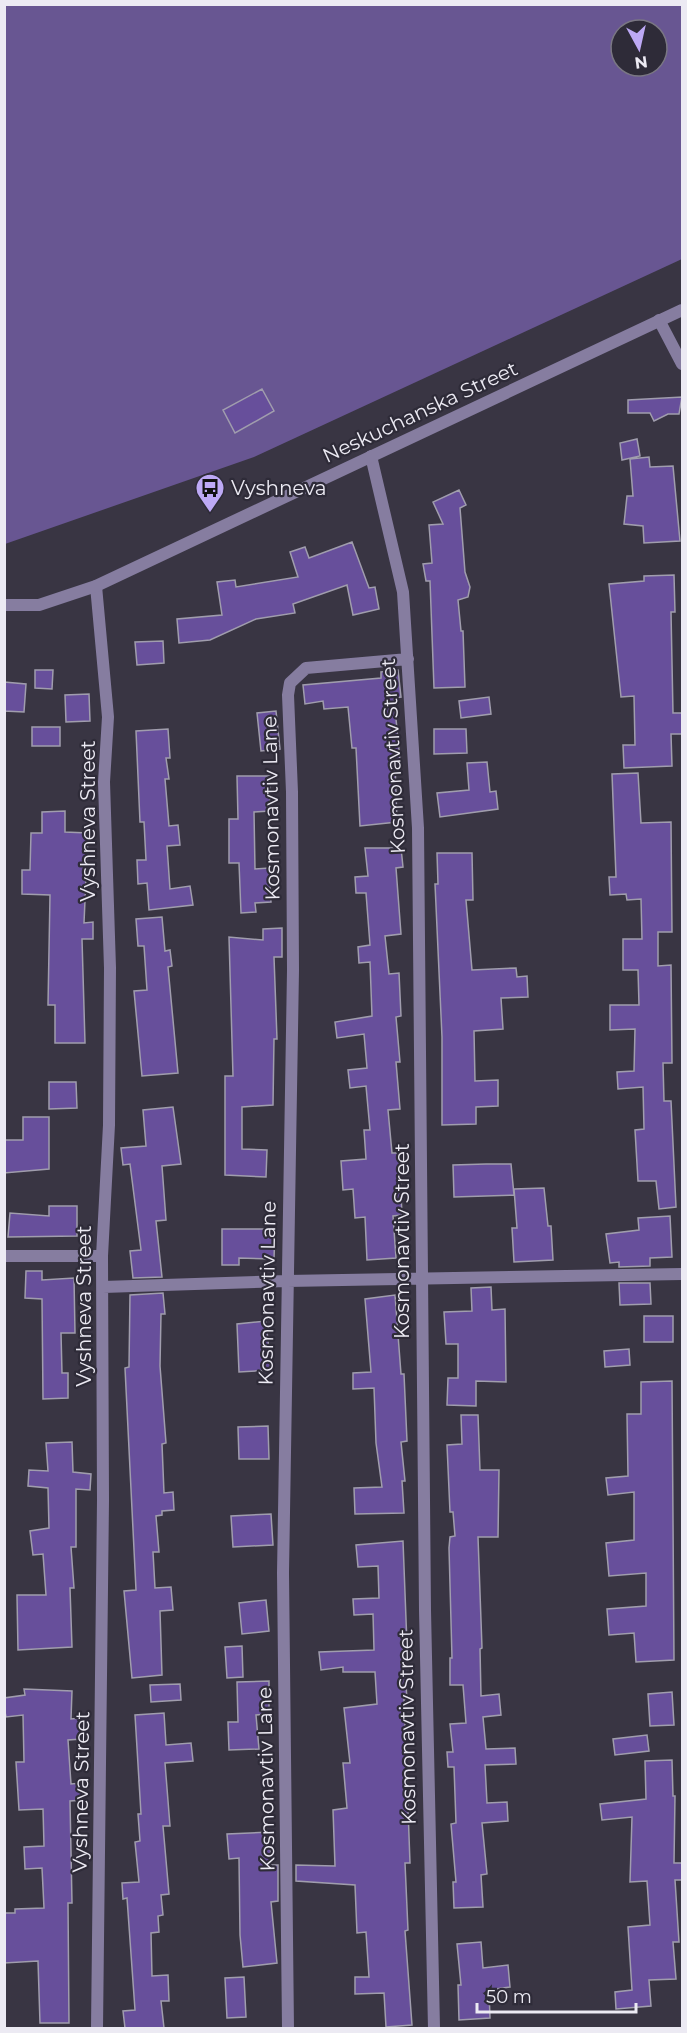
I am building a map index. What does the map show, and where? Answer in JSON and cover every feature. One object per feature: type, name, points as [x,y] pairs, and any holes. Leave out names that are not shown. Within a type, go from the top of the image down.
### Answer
[{"type":"street","name":"Neskuchanska Street","points":[[4,605],[39,605],[96,586],[682,310]]},
{"type":"street","points":[[659,320],[682,364]]},
{"type":"street","name":"Kosmonavtiv Street","points":[[371,456],[403,592],[418,828],[425,1610],[434,2028]]},
{"type":"street","name":"Vyshneva Street","points":[[96,586],[108,717],[104,782],[110,968],[109,1125],[102,1256],[104,1500],[98,2028]]},
{"type":"street","name":"Kosmonavtiv Lane","points":[[288,2028],[283,1573],[293,970],[288,695],[290,683],[306,668],[408,659]]},
{"type":"street","points":[[4,1256],[102,1256]]},
{"type":"street","points":[[103,1287],[287,1281],[682,1274]]},
{"type":"shaded area","points":[[4,5],[682,5],[682,259],[254,457],[5,544]]},
{"type":"building","points":[[262,389],[274,411],[235,433],[223,410]]},
{"type":"building","points":[[682,397],[679,414],[668,414],[654,421],[650,413],[628,413],[628,400]]},
{"type":"building","points":[[637,439],[640,456],[622,460],[620,443]]},
{"type":"building","points":[[649,457],[650,467],[673,466],[680,541],[644,543],[643,526],[624,524],[627,496],[633,496],[630,459]]},
{"type":"building","points":[[459,490],[466,505],[460,508],[465,572],[470,587],[468,597],[458,600],[461,631],[463,631],[465,687],[434,688],[430,581],[426,581],[423,564],[432,563],[429,525],[443,524],[433,502]]},
{"type":"building","points":[[352,542],[369,588],[375,587],[379,609],[353,615],[347,585],[293,604],[295,613],[256,619],[210,640],[179,643],[177,619],[222,615],[217,582],[235,580],[236,587],[298,577],[290,552],[305,547],[309,558]]},
{"type":"building","points":[[674,575],[675,612],[671,612],[673,713],[682,713],[682,734],[671,734],[672,766],[624,768],[623,745],[635,745],[634,696],[621,697],[609,584],[644,581],[644,576]]},
{"type":"building","points":[[163,641],[164,663],[137,665],[135,642]]},
{"type":"building","points":[[35,670],[53,670],[52,689],[35,688]]},
{"type":"building","points":[[398,670],[401,697],[394,698],[400,761],[395,762],[397,822],[360,826],[356,748],[352,748],[348,707],[324,709],[323,701],[305,704],[303,685],[381,678],[381,672]]},
{"type":"building","points":[[4,682],[26,684],[24,712],[4,711]]},
{"type":"building","points":[[89,694],[90,721],[66,722],[65,695]]},
{"type":"building","points":[[489,697],[491,714],[461,718],[459,701]]},
{"type":"building","points":[[276,711],[280,749],[261,751],[257,713]]},
{"type":"building","points":[[32,727],[60,727],[60,746],[32,746]]},
{"type":"building","points":[[168,729],[170,758],[166,758],[169,779],[165,779],[169,826],[178,825],[180,845],[167,846],[170,889],[190,886],[193,905],[149,910],[147,883],[138,884],[137,860],[146,860],[144,822],[140,822],[136,731]]},
{"type":"building","points":[[434,729],[466,729],[467,753],[434,754]]},
{"type":"building","points":[[487,762],[490,792],[496,791],[498,809],[440,817],[437,793],[469,790],[467,763]]},
{"type":"building","points":[[638,773],[641,823],[671,822],[672,932],[658,932],[658,966],[671,965],[672,1063],[663,1063],[664,1101],[671,1101],[676,1207],[659,1209],[656,1181],[638,1181],[635,1130],[644,1129],[643,1087],[618,1089],[617,1072],[634,1071],[635,1029],[610,1030],[610,1005],[639,1005],[638,970],[623,970],[623,939],[642,939],[641,899],[627,900],[626,894],[610,895],[609,877],[616,877],[612,774]]},
{"type":"building","points":[[237,776],[270,776],[270,811],[254,812],[255,869],[269,868],[271,902],[255,903],[256,912],[241,913],[239,863],[229,863],[229,819],[238,819]]},
{"type":"building","points":[[65,811],[65,832],[88,833],[84,923],[93,922],[93,939],[82,939],[85,1043],[55,1043],[55,1005],[48,1005],[50,895],[22,894],[22,870],[30,870],[31,833],[42,833],[42,812]]},
{"type":"building","points":[[365,848],[401,848],[403,867],[396,868],[401,934],[385,936],[389,974],[399,973],[401,1016],[396,1017],[400,1062],[396,1062],[400,1109],[388,1110],[392,1153],[399,1153],[402,1215],[393,1216],[396,1258],[367,1260],[365,1217],[355,1218],[353,1189],[343,1190],[341,1161],[366,1159],[364,1130],[370,1130],[366,1086],[350,1088],[348,1070],[367,1068],[364,1034],[337,1038],[335,1022],[372,1016],[370,962],[359,963],[358,947],[370,945],[366,893],[356,893],[355,877],[368,876]]},
{"type":"building","points":[[437,853],[472,853],[473,900],[466,900],[472,970],[516,968],[517,977],[527,976],[528,997],[501,998],[503,1029],[474,1031],[475,1081],[498,1080],[498,1106],[476,1107],[476,1124],[442,1125],[442,1037],[435,884],[438,884]]},
{"type":"building","points":[[162,917],[165,951],[170,950],[172,966],[168,967],[178,1073],[142,1076],[134,991],[147,990],[144,946],[138,946],[136,919]]},
{"type":"building","points":[[282,928],[282,957],[274,957],[277,1039],[274,1039],[273,1105],[242,1107],[242,1149],[267,1150],[266,1177],[225,1175],[225,1076],[233,1076],[229,937],[263,940],[263,929]]},
{"type":"building","points":[[49,1082],[76,1082],[77,1108],[49,1109]]},
{"type":"building","points":[[173,1107],[181,1164],[162,1166],[166,1220],[156,1221],[162,1277],[133,1278],[130,1251],[141,1250],[130,1164],[123,1165],[121,1148],[146,1146],[143,1110]]},
{"type":"building","points":[[23,1117],[49,1117],[49,1169],[4,1173],[4,1140],[23,1140]]},
{"type":"building","points":[[511,1164],[514,1195],[454,1197],[453,1165]]},
{"type":"building","points":[[544,1188],[548,1226],[551,1226],[553,1260],[514,1262],[512,1228],[517,1228],[514,1189]]},
{"type":"building","points":[[49,1206],[77,1206],[77,1236],[8,1237],[10,1213],[49,1216]]},
{"type":"building","points":[[670,1216],[672,1257],[650,1258],[650,1266],[619,1267],[619,1262],[610,1263],[606,1234],[639,1230],[638,1218]]},
{"type":"building","points":[[222,1229],[275,1229],[274,1259],[239,1258],[239,1265],[222,1265]]},
{"type":"building","points":[[26,1271],[42,1271],[42,1280],[74,1278],[75,1333],[61,1333],[62,1373],[68,1373],[68,1398],[43,1399],[42,1299],[25,1298]]},
{"type":"building","points":[[619,1283],[650,1283],[651,1304],[620,1305]]},
{"type":"building","points":[[491,1287],[492,1310],[505,1309],[506,1382],[476,1381],[476,1406],[447,1405],[448,1378],[458,1378],[458,1344],[446,1344],[444,1312],[472,1311],[471,1288]]},
{"type":"building","points":[[163,1293],[165,1314],[161,1314],[160,1366],[166,1443],[162,1444],[164,1493],[173,1492],[174,1510],[162,1511],[162,1515],[156,1516],[159,1552],[153,1552],[155,1588],[171,1587],[173,1610],[160,1611],[162,1675],[132,1678],[124,1591],[136,1590],[125,1368],[129,1367],[130,1295]]},
{"type":"building","points":[[395,1295],[401,1374],[404,1374],[407,1441],[401,1442],[405,1481],[402,1481],[404,1513],[355,1514],[354,1488],[382,1487],[376,1443],[374,1388],[353,1389],[353,1373],[371,1372],[365,1299]]},
{"type":"building","points":[[644,1316],[673,1316],[673,1342],[644,1342]]},
{"type":"building","points":[[266,1321],[271,1370],[239,1372],[237,1324]]},
{"type":"building","points":[[629,1349],[630,1365],[605,1367],[604,1351]]},
{"type":"building","points":[[672,1381],[674,1660],[636,1662],[634,1633],[609,1635],[607,1609],[646,1606],[646,1573],[609,1576],[606,1543],[634,1540],[634,1492],[608,1495],[606,1478],[628,1476],[627,1414],[641,1414],[641,1382]]},
{"type":"building","points":[[461,1415],[478,1415],[480,1470],[499,1470],[498,1537],[478,1537],[482,1648],[480,1649],[481,1696],[499,1694],[501,1715],[483,1717],[486,1749],[515,1748],[516,1764],[485,1765],[487,1803],[507,1802],[508,1821],[482,1823],[487,1874],[481,1875],[483,1907],[454,1908],[453,1882],[456,1882],[451,1824],[456,1823],[454,1767],[448,1767],[447,1752],[453,1752],[450,1724],[466,1723],[463,1685],[450,1685],[450,1658],[452,1658],[449,1548],[450,1537],[455,1536],[453,1512],[450,1512],[447,1445],[462,1444]]},
{"type":"building","points":[[268,1426],[269,1459],[239,1459],[238,1427]]},
{"type":"building","points":[[72,1442],[73,1472],[91,1474],[90,1490],[76,1489],[76,1547],[71,1547],[74,1588],[70,1588],[72,1647],[18,1650],[17,1595],[46,1595],[43,1554],[33,1555],[30,1531],[49,1528],[48,1488],[28,1486],[29,1470],[48,1471],[46,1443]]},
{"type":"building","points":[[271,1514],[273,1545],[233,1547],[231,1516]]},
{"type":"building","points":[[403,1541],[407,1645],[403,1645],[407,1699],[404,1699],[410,1863],[405,1863],[408,1930],[405,1931],[412,2025],[386,2027],[384,1993],[355,1994],[355,1977],[369,1977],[366,1932],[357,1933],[355,1885],[296,1881],[296,1865],[335,1866],[333,1810],[347,1808],[343,1763],[350,1763],[344,1708],[377,1704],[375,1672],[343,1672],[343,1667],[321,1670],[319,1652],[374,1650],[373,1614],[354,1615],[353,1599],[379,1598],[378,1566],[358,1567],[356,1545]]},
{"type":"building","points":[[266,1600],[269,1631],[242,1634],[239,1603]]},
{"type":"building","points":[[242,1646],[243,1677],[227,1678],[225,1647]]},
{"type":"building","points":[[269,1681],[269,1714],[256,1715],[259,1749],[229,1750],[228,1722],[238,1722],[237,1682]]},
{"type":"building","points":[[180,1684],[181,1700],[151,1702],[150,1685]]},
{"type":"building","points":[[24,1689],[72,1691],[71,1719],[81,1718],[82,1739],[68,1740],[71,1784],[82,1783],[83,1800],[70,1801],[72,1903],[68,1903],[69,2023],[40,2023],[38,1961],[4,1963],[4,1913],[15,1913],[15,1909],[44,1908],[42,1868],[25,1869],[24,1847],[44,1846],[43,1809],[19,1810],[16,1762],[24,1762],[23,1715],[6,1717],[4,1707],[4,1698],[25,1695]]},
{"type":"building","points":[[672,1692],[674,1725],[650,1726],[648,1694]]},
{"type":"building","points":[[164,1713],[166,1745],[191,1743],[193,1761],[165,1763],[170,1826],[163,1826],[169,1894],[161,1895],[163,1915],[158,1916],[159,1932],[151,1933],[152,1976],[168,1975],[169,2001],[161,2001],[164,2028],[125,2028],[123,2011],[135,2010],[127,1898],[123,1899],[122,1883],[139,1882],[135,1842],[140,1841],[138,1814],[141,1814],[135,1715]]},
{"type":"building","points":[[647,1735],[649,1751],[615,1755],[613,1739]]},
{"type":"building","points":[[672,1760],[673,1796],[675,1796],[674,1863],[682,1863],[682,1880],[675,1880],[679,1942],[673,1942],[676,1979],[649,1980],[651,2006],[616,2009],[615,1992],[632,1990],[628,1927],[650,1925],[647,1881],[630,1882],[632,1817],[602,1820],[600,1804],[646,1799],[645,1761]]},
{"type":"building","points":[[270,1832],[271,1865],[278,1865],[278,1901],[271,1902],[277,1963],[243,1967],[240,1935],[239,1858],[229,1859],[227,1834]]},
{"type":"building","points":[[481,1942],[483,1968],[508,1965],[510,1987],[489,1990],[490,2018],[459,2020],[458,1985],[461,1985],[457,1944]]},
{"type":"building","points":[[244,1977],[246,2017],[227,2018],[225,1978]]},
{"type":"place","name":"Vyshneva","points":[[210,514]]}]
